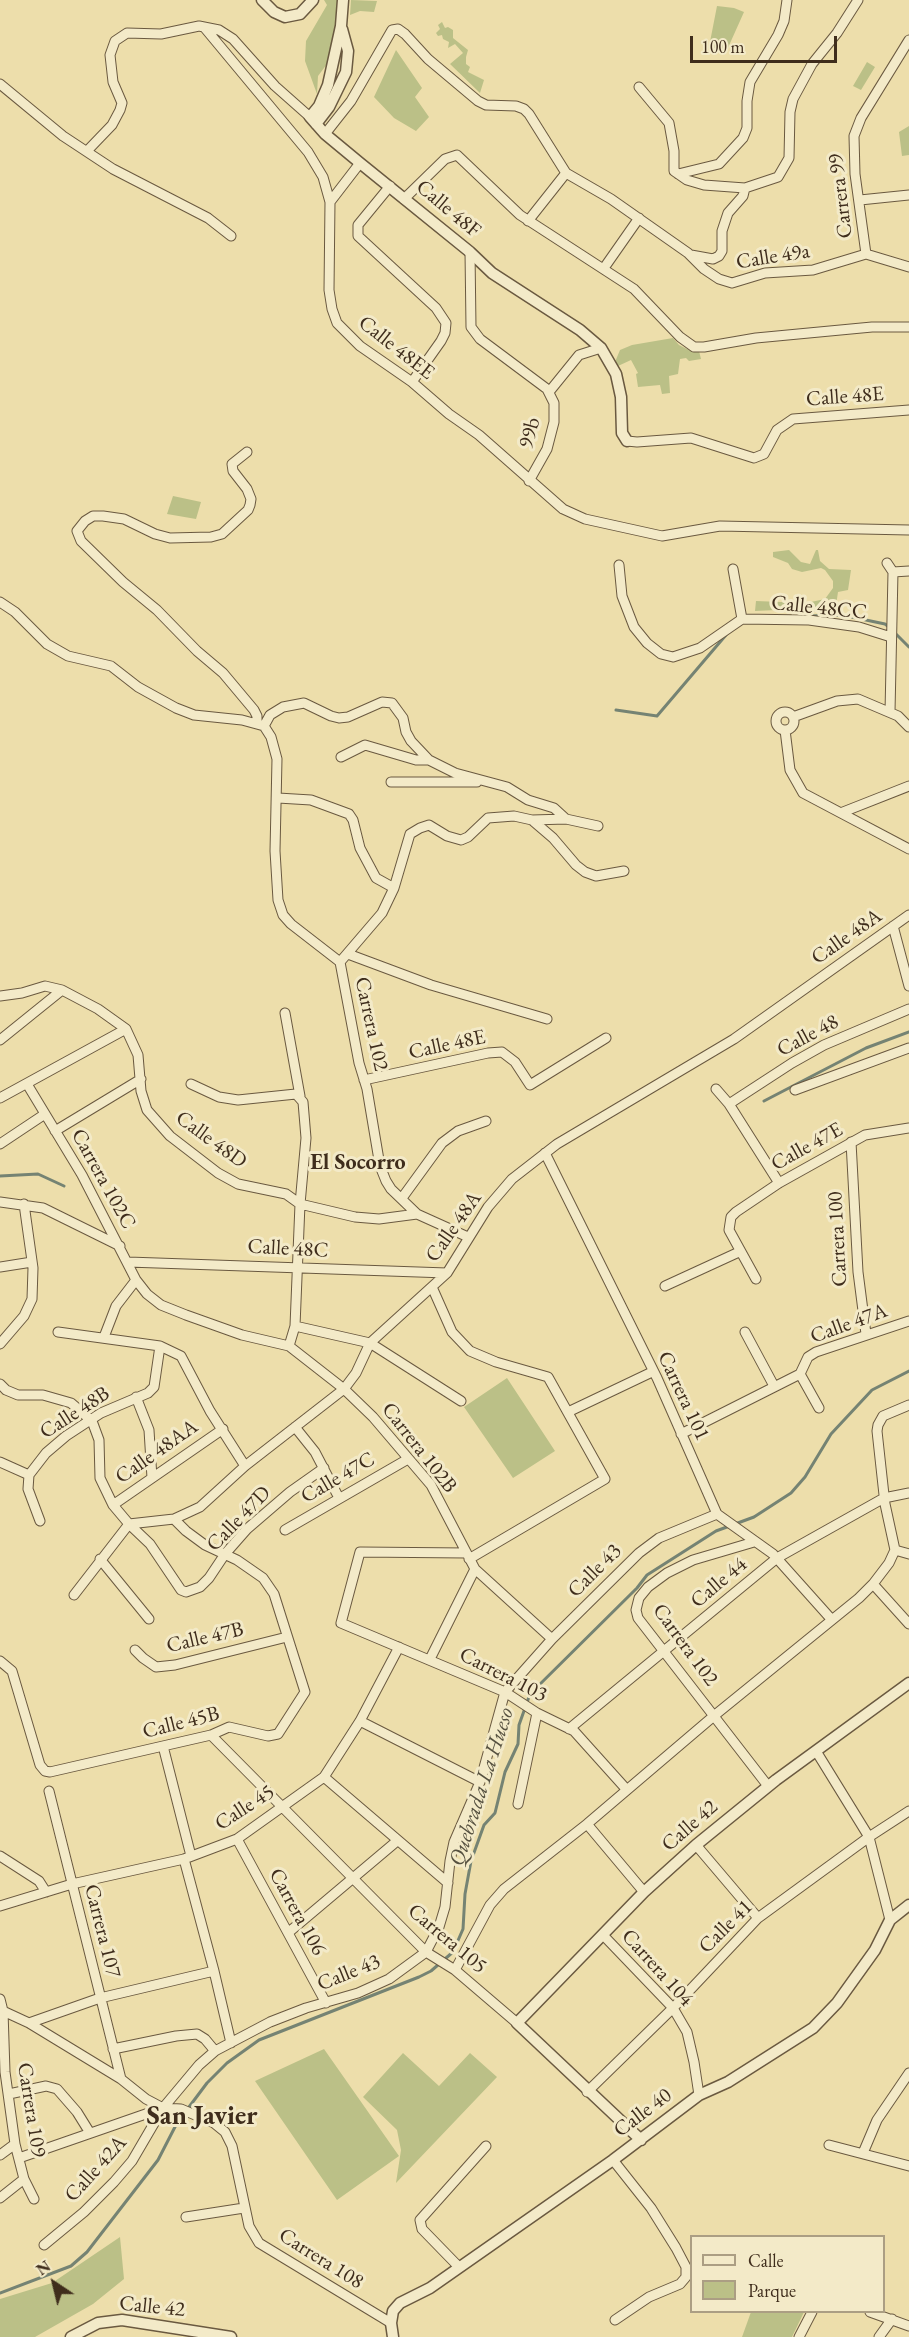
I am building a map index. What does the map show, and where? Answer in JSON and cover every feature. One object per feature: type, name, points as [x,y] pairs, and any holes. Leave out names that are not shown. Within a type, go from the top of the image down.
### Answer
[{"type":"street","points":[[262,0],[274,12],[289,17],[300,14],[313,0]]},
{"type":"street","points":[[313,120],[329,107],[346,72],[348,51],[341,26],[343,0]]},
{"type":"street","points":[[678,174],[718,164],[743,138],[747,128],[750,82],[778,35],[784,21],[788,0]]},
{"type":"street","points":[[639,87],[666,116],[674,151],[673,168],[678,174],[704,185],[745,188],[778,177],[789,152],[790,112],[793,99],[812,64],[837,33],[858,0]]},
{"type":"street","points":[[87,151],[112,125],[122,103],[111,72],[110,55],[115,41],[127,33],[161,34],[192,27],[204,27]]},
{"type":"street","name":"Calle 48F","points":[[204,27],[219,30],[233,39],[275,86],[325,134],[470,252],[492,273],[580,330],[601,348],[616,374],[621,397],[622,433],[627,441]]},
{"type":"street","name":"Calle 48EE","points":[[204,27],[308,152],[324,177],[330,202],[329,290],[337,323],[360,346],[412,382],[571,514],[642,533],[668,536],[728,526],[909,530]]},
{"type":"street","points":[[325,134],[351,101],[392,30],[398,29],[428,59],[478,101],[486,105],[516,106],[524,109],[566,173],[528,221]]},
{"type":"street","name":"Carrera 99","points":[[866,254],[855,174],[854,132],[909,40]]},
{"type":"street","points":[[899,59],[909,55]]},
{"type":"street","points":[[0,84],[63,136],[138,183],[208,218],[231,236]]},
{"type":"street","points":[[405,199],[446,159],[457,155],[528,221],[634,289],[680,337],[694,346],[704,347],[756,338],[872,327],[909,327]]},
{"type":"street","points":[[330,202],[360,163]]},
{"type":"street","name":"Calle 49a","points":[[566,173],[639,218],[688,254],[704,270],[719,279],[732,283],[765,273],[813,270],[866,254]]},
{"type":"street","points":[[390,186],[358,225],[358,236],[436,308],[446,323],[443,337],[412,382]]},
{"type":"street","points":[[688,254],[713,259],[719,256],[722,251],[722,231],[728,213],[743,196],[745,188]]},
{"type":"street","points":[[860,200],[909,195]]},
{"type":"street","points":[[604,268],[639,218]]},
{"type":"street","points":[[470,252],[471,327],[480,339],[549,392],[579,355],[601,348]]},
{"type":"street","points":[[866,254],[909,267]]},
{"type":"street","name":"99b","points":[[529,481],[547,449],[554,422],[554,403],[549,392]]},
{"type":"street","name":"Calle 48E","points":[[627,441],[691,438],[754,458],[764,454],[777,430],[793,419],[909,410]]},
{"type":"street","points":[[248,452],[231,464],[233,471],[247,489],[251,499],[250,505],[248,510],[222,534],[211,537],[170,538],[155,534],[124,519],[103,516],[93,516],[84,521],[77,531],[81,541],[123,582],[157,610],[197,651],[223,673],[254,710],[260,725],[271,737],[277,759],[278,798],[275,851],[278,900],[283,915],[291,924],[340,962]]},
{"type":"street","points":[[887,563],[893,572],[890,712]]},
{"type":"street","points":[[620,565],[622,596],[634,627],[647,643],[661,654],[673,657],[700,648],[742,619],[734,569]]},
{"type":"street","points":[[893,572],[909,571]]},
{"type":"street","points":[[0,602],[15,612],[47,644],[68,656],[111,666],[138,687],[176,708],[194,715],[260,725]]},
{"type":"street","name":"Calle 48CC","points":[[742,619],[809,620],[859,627],[891,636]]},
{"type":"street","points":[[785,730],[777,725],[778,715],[785,712],[794,717],[837,701],[858,699],[890,712],[909,727]]},
{"type":"street","points":[[260,725],[283,707],[304,703],[339,718],[348,717],[382,702],[392,703],[403,718],[411,741],[429,760],[455,773],[507,787],[528,800],[554,808],[566,819]]},
{"type":"street","points":[[785,730],[791,728],[794,717]]},
{"type":"street","points":[[785,730],[790,770],[803,793],[843,812],[909,849]]},
{"type":"street","points":[[341,757],[365,745],[416,760],[429,760]]},
{"type":"street","points":[[391,782],[489,782]]},
{"type":"street","points":[[843,812],[909,786]]},
{"type":"street","points":[[278,798],[311,800],[349,814],[353,820],[360,848],[376,878],[394,888]]},
{"type":"street","name":"Carrera 102","points":[[468,1237],[417,1214],[388,1185],[380,1166],[340,962],[382,913],[394,888],[410,834],[429,825],[447,836],[461,840],[468,837],[488,818],[501,816],[532,820]]},
{"type":"street","points":[[532,820],[566,819],[597,826]]},
{"type":"street","points":[[532,820],[553,838],[585,872],[596,876],[624,871]]},
{"type":"street","name":"Calle 48A","points":[[129,1524],[174,1518],[200,1507],[245,1466],[344,1389],[356,1373],[370,1343],[447,1273],[488,1207],[512,1179],[545,1153],[734,1039],[909,915]]},
{"type":"street","points":[[893,926],[909,986]]},
{"type":"street","points":[[348,954],[422,983],[547,1019]]},
{"type":"street","points":[[0,996],[22,993],[45,986],[62,990],[82,999],[126,1029],[138,1055],[141,1079],[55,1131]]},
{"type":"street","points":[[0,1040],[62,990]]},
{"type":"street","name":"Calle 48","points":[[729,1104],[824,1045],[909,1010]]},
{"type":"street","points":[[285,1013],[303,1102],[306,1138],[296,1269],[295,1326],[289,1346]]},
{"type":"street","points":[[0,1098],[126,1029]]},
{"type":"street","name":"Calle 48E","points":[[364,1080],[488,1053],[502,1052],[515,1062],[530,1085],[606,1038]]},
{"type":"street","points":[[795,1090],[909,1048]]},
{"type":"street","name":"Calle 48D","points":[[141,1079],[141,1091],[147,1110],[161,1126],[182,1146],[218,1173],[238,1184],[286,1194],[300,1204],[361,1218],[379,1219],[417,1214]]},
{"type":"street","points":[[191,1083],[219,1097],[238,1100],[289,1094],[300,1096]]},
{"type":"street","name":"Carrera 102C","points":[[27,1084],[128,1262]]},
{"type":"street","points":[[716,1089],[729,1104],[779,1183]]},
{"type":"street","points":[[0,1144],[45,1114]]},
{"type":"street","points":[[402,1198],[442,1143],[458,1131],[486,1121]]},
{"type":"street","name":"Calle 47E","points":[[739,1252],[729,1230],[731,1217],[779,1183],[851,1142],[865,1135],[909,1128]]},
{"type":"street","name":"Carrera 100","points":[[851,1142],[858,1272],[866,1334]]},
{"type":"street","name":"Carrera 101","points":[[545,1153],[652,1372],[717,1514],[777,1558],[832,1620]]},
{"type":"street","points":[[0,1202],[51,1210],[120,1246]]},
{"type":"street","points":[[0,1344],[24,1316],[32,1299],[32,1262],[24,1204]]},
{"type":"street","points":[[665,1286],[739,1252],[756,1280]]},
{"type":"street","points":[[0,1267],[32,1262]]},
{"type":"street","name":"Calle 48C","points":[[128,1262],[227,1263],[296,1269],[447,1273]]},
{"type":"street","name":"Carrera 102B","points":[[128,1262],[136,1280],[147,1294],[161,1305],[242,1335],[289,1346],[344,1389],[374,1417],[433,1489],[475,1569],[552,1639]]},
{"type":"street","points":[[104,1337],[117,1305],[136,1280]]},
{"type":"street","points":[[432,1287],[447,1322],[463,1345],[496,1362],[545,1375],[605,1479],[468,1556]]},
{"type":"street","name":"Calle 47A","points":[[681,1434],[800,1374],[808,1357],[816,1352],[909,1321]]},
{"type":"street","points":[[295,1326],[370,1343],[461,1401]]},
{"type":"street","points":[[58,1332],[160,1346],[181,1356],[245,1466]]},
{"type":"street","points":[[745,1332],[774,1386]]},
{"type":"street","name":"Calle 48B","points":[[29,1475],[46,1453],[66,1436],[101,1413],[148,1393],[154,1387],[160,1346]]},
{"type":"street","points":[[568,1413],[652,1372]]},
{"type":"street","points":[[800,1374],[819,1408]]},
{"type":"street","points":[[0,1384],[6,1390],[18,1395],[43,1395],[71,1403],[92,1421],[99,1440],[100,1478],[113,1505],[129,1524],[74,1595]]},
{"type":"street","points":[[136,1397],[149,1430],[152,1478]]},
{"type":"street","points":[[455,1970],[490,1905],[504,1889],[587,1824],[873,1584],[889,1563],[895,1550],[884,1498],[877,1431],[881,1418],[888,1412],[909,1405]]},
{"type":"street","points":[[295,1427],[315,1452],[339,1498]]},
{"type":"street","name":"Calle 48AA","points":[[113,1505],[223,1430]]},
{"type":"street","name":"Calle 47C","points":[[285,1530],[408,1459]]},
{"type":"street","points":[[0,1462],[29,1475],[28,1489],[40,1521]]},
{"type":"street","name":"Calle 47D","points":[[129,1524],[150,1544],[181,1590],[192,1591],[201,1587],[225,1554],[267,1511],[324,1468]]},
{"type":"street","name":"Calle 44","points":[[569,1729],[777,1558],[884,1498],[909,1493]]},
{"type":"street","name":"Calle 43","points":[[163,2108],[199,2065],[215,2051],[270,2022],[358,1993],[389,1979],[426,1952],[439,1927],[454,1842],[480,1782],[505,1692],[552,1639],[639,1553],[659,1538],[717,1514]]},
{"type":"street","points":[[174,1518],[199,1540],[263,1578],[274,1594],[287,1637]]},
{"type":"street","name":"Carrera 102","points":[[754,1542],[693,1560],[667,1573],[648,1587],[639,1598],[636,1610],[638,1618],[768,1786]]},
{"type":"street","points":[[895,1550],[909,1554]]},
{"type":"street","name":"Carrera 103","points":[[468,1556],[360,1552],[341,1623],[505,1692],[569,1729],[627,1790]]},
{"type":"street","points":[[100,1559],[150,1620]]},
{"type":"street","points":[[430,1659],[475,1569]]},
{"type":"street","points":[[873,1584],[909,1624]]},
{"type":"street","name":"Calle 47B","points":[[135,1650],[143,1659],[156,1667],[175,1665],[287,1637]]},
{"type":"street","name":"Calle 45B","points":[[0,1661],[12,1671],[40,1766],[50,1772],[211,1735],[229,1727],[268,1736],[278,1734],[305,1692],[287,1637]]},
{"type":"street","name":"Calle 45","points":[[0,1906],[72,1884],[188,1858],[237,1839],[324,1777],[360,1721],[399,1647]]},
{"type":"street","name":"Calle 42","points":[[517,2023],[644,1892],[696,1845],[768,1786],[909,1683]]},
{"type":"street","points":[[518,1804],[536,1712]]},
{"type":"street","points":[[360,1721],[480,1782]]},
{"type":"street","name":"Carrera 105","points":[[211,1735],[426,1952],[455,1970],[517,2023],[640,2140]]},
{"type":"street","points":[[164,1746],[231,2043]]},
{"type":"street","points":[[816,1751],[869,1837],[890,1920]]},
{"type":"street","points":[[324,1777],[448,1883]]},
{"type":"street","name":"Carrera 107","points":[[49,1791],[121,2079]]},
{"type":"street","name":"Calle 41","points":[[587,2092],[673,2008],[758,1918],[869,1837],[909,1811]]},
{"type":"street","points":[[587,1824],[644,1892]]},
{"type":"street","name":"Carrera 106","points":[[237,1839],[326,2003]]},
{"type":"street","points":[[289,1932],[397,1840]]},
{"type":"street","points":[[696,1845],[758,1918]]},
{"type":"street","points":[[0,1856],[39,1881],[46,1892]]},
{"type":"street","name":"Calle 40","points":[[390,2323],[393,2311],[400,2303],[429,2288],[614,2160],[699,2095],[728,2082],[803,2036],[821,2022],[875,1950],[890,1920],[909,1905]]},
{"type":"street","name":"Carrera 104","points":[[603,1935],[673,2008],[687,2031],[699,2095]]},
{"type":"street","points":[[29,2023],[100,1998],[214,1971]]},
{"type":"street","points":[[0,1999],[2,2012]]},
{"type":"street","name":"Carrera 108","points":[[2,2012],[29,2023],[121,2079],[146,2099],[163,2108],[181,2109],[214,2123],[225,2132],[232,2145],[244,2208],[249,2226],[259,2243],[390,2323],[402,2337]]},
{"type":"street","name":"Carrera 109","points":[[2,2012],[3,2074],[9,2094],[15,2144],[24,2179],[34,2199]]},
{"type":"street","points":[[113,2049],[197,2034],[205,2039],[215,2051]]},
{"type":"street","points":[[863,2153],[877,2120],[909,2073]]},
{"type":"street","points":[[9,2094],[46,2086],[57,2089],[77,2112],[90,2133]]},
{"type":"street","points":[[19,2158],[163,2108]]},
{"type":"street","name":"Calle 42A","points":[[44,2245],[84,2212],[114,2182],[132,2161],[163,2108]]},
{"type":"street","points":[[0,2155],[15,2144]]},
{"type":"street","points":[[829,2145],[909,2166]]},
{"type":"street","points":[[458,2266],[423,2229],[420,2220],[486,2146]]},
{"type":"street","points":[[614,2160],[651,2208],[686,2267],[686,2277],[680,2284],[650,2297],[615,2320]]},
{"type":"street","points":[[0,2198],[24,2179]]},
{"type":"street","points":[[186,2217],[244,2208]]},
{"type":"street","points":[[799,2337],[811,2313]]},
{"type":"street","points":[[873,2313],[909,2326]]},
{"type":"street","points":[[879,2337],[892,2319]]},
{"type":"street","name":"Calle 42","points":[[71,2337],[98,2323],[122,2320],[231,2337]]},
{"type":"street","points":[[390,2323],[393,2337]]},
{"type":"green space","points":[[324,0],[339,0],[333,56],[318,76],[317,94],[305,61],[306,41],[327,5]]},
{"type":"green space","points":[[351,0],[377,1],[374,12],[360,11],[350,15]]},
{"type":"green space","points":[[717,6],[744,12],[727,50],[709,47]]},
{"type":"green space","points":[[442,22],[445,28],[453,30],[453,38],[468,50],[466,64],[470,67],[468,72],[484,80],[480,93],[450,64],[463,53],[455,44],[448,48],[449,42],[443,39],[442,35],[438,36],[436,33],[440,29],[438,25]]},
{"type":"green space","points":[[396,50],[422,88],[415,97],[429,117],[416,131],[394,118],[374,97]]},
{"type":"green space","points":[[867,62],[875,67],[861,90],[853,86]]},
{"type":"green space","points":[[909,126],[909,155],[902,156],[899,132]]},
{"type":"green space","points":[[673,338],[687,349],[699,351],[701,359],[689,361],[686,358],[680,359],[678,374],[669,376],[670,393],[662,394],[660,385],[638,387],[636,374],[638,373],[631,360],[618,366],[615,362],[620,350],[632,345]]},
{"type":"green space","points":[[173,496],[201,502],[196,519],[167,514]]},
{"type":"green space","points":[[789,550],[801,562],[810,564],[818,550],[820,561],[829,569],[851,570],[848,590],[838,592],[835,612],[755,611],[756,601],[806,603],[825,599],[833,588],[833,581],[825,570],[821,568],[802,572],[792,569],[788,563],[773,557],[773,552]]},
{"type":"green space","points":[[507,1378],[555,1451],[513,1478],[464,1407]]},
{"type":"green space","points":[[324,2049],[399,2156],[337,2200],[255,2081]]},
{"type":"green space","points":[[403,2053],[439,2086],[470,2053],[497,2077],[396,2183],[401,2150],[397,2130],[363,2097]]},
{"type":"green space","points":[[120,2237],[124,2279],[93,2304],[35,2337],[0,2337],[0,2299],[52,2283]]},
{"type":"green space","points":[[751,2313],[804,2313],[792,2337],[742,2337]]},
{"type":"waterway","points":[[808,616],[842,615],[885,624],[889,627]]},
{"type":"waterway","points":[[894,632],[909,647]]},
{"type":"waterway","points":[[616,710],[657,716],[726,635]]},
{"type":"waterway","points":[[764,1101],[866,1048],[909,1032]]},
{"type":"waterway","points":[[0,1176],[38,1174],[64,1186]]},
{"type":"waterway","name":"Quebrada La Hueso","points":[[0,2293],[71,2266],[87,2252],[158,2160],[177,2123],[207,2083],[227,2063],[259,2040],[419,1977],[431,1971],[453,1952],[463,1929],[465,1894],[471,1861],[484,1825],[495,1813],[505,1772],[518,1744],[519,1725],[530,1694],[637,1588],[647,1575],[716,1531],[754,1517],[791,1493],[805,1477],[831,1434],[872,1390],[909,1371]]},
{"type":"district","name":"El Socorro","points":[[358,1163]]},
{"type":"district","name":"San Javier","points":[[202,2117]]}]
